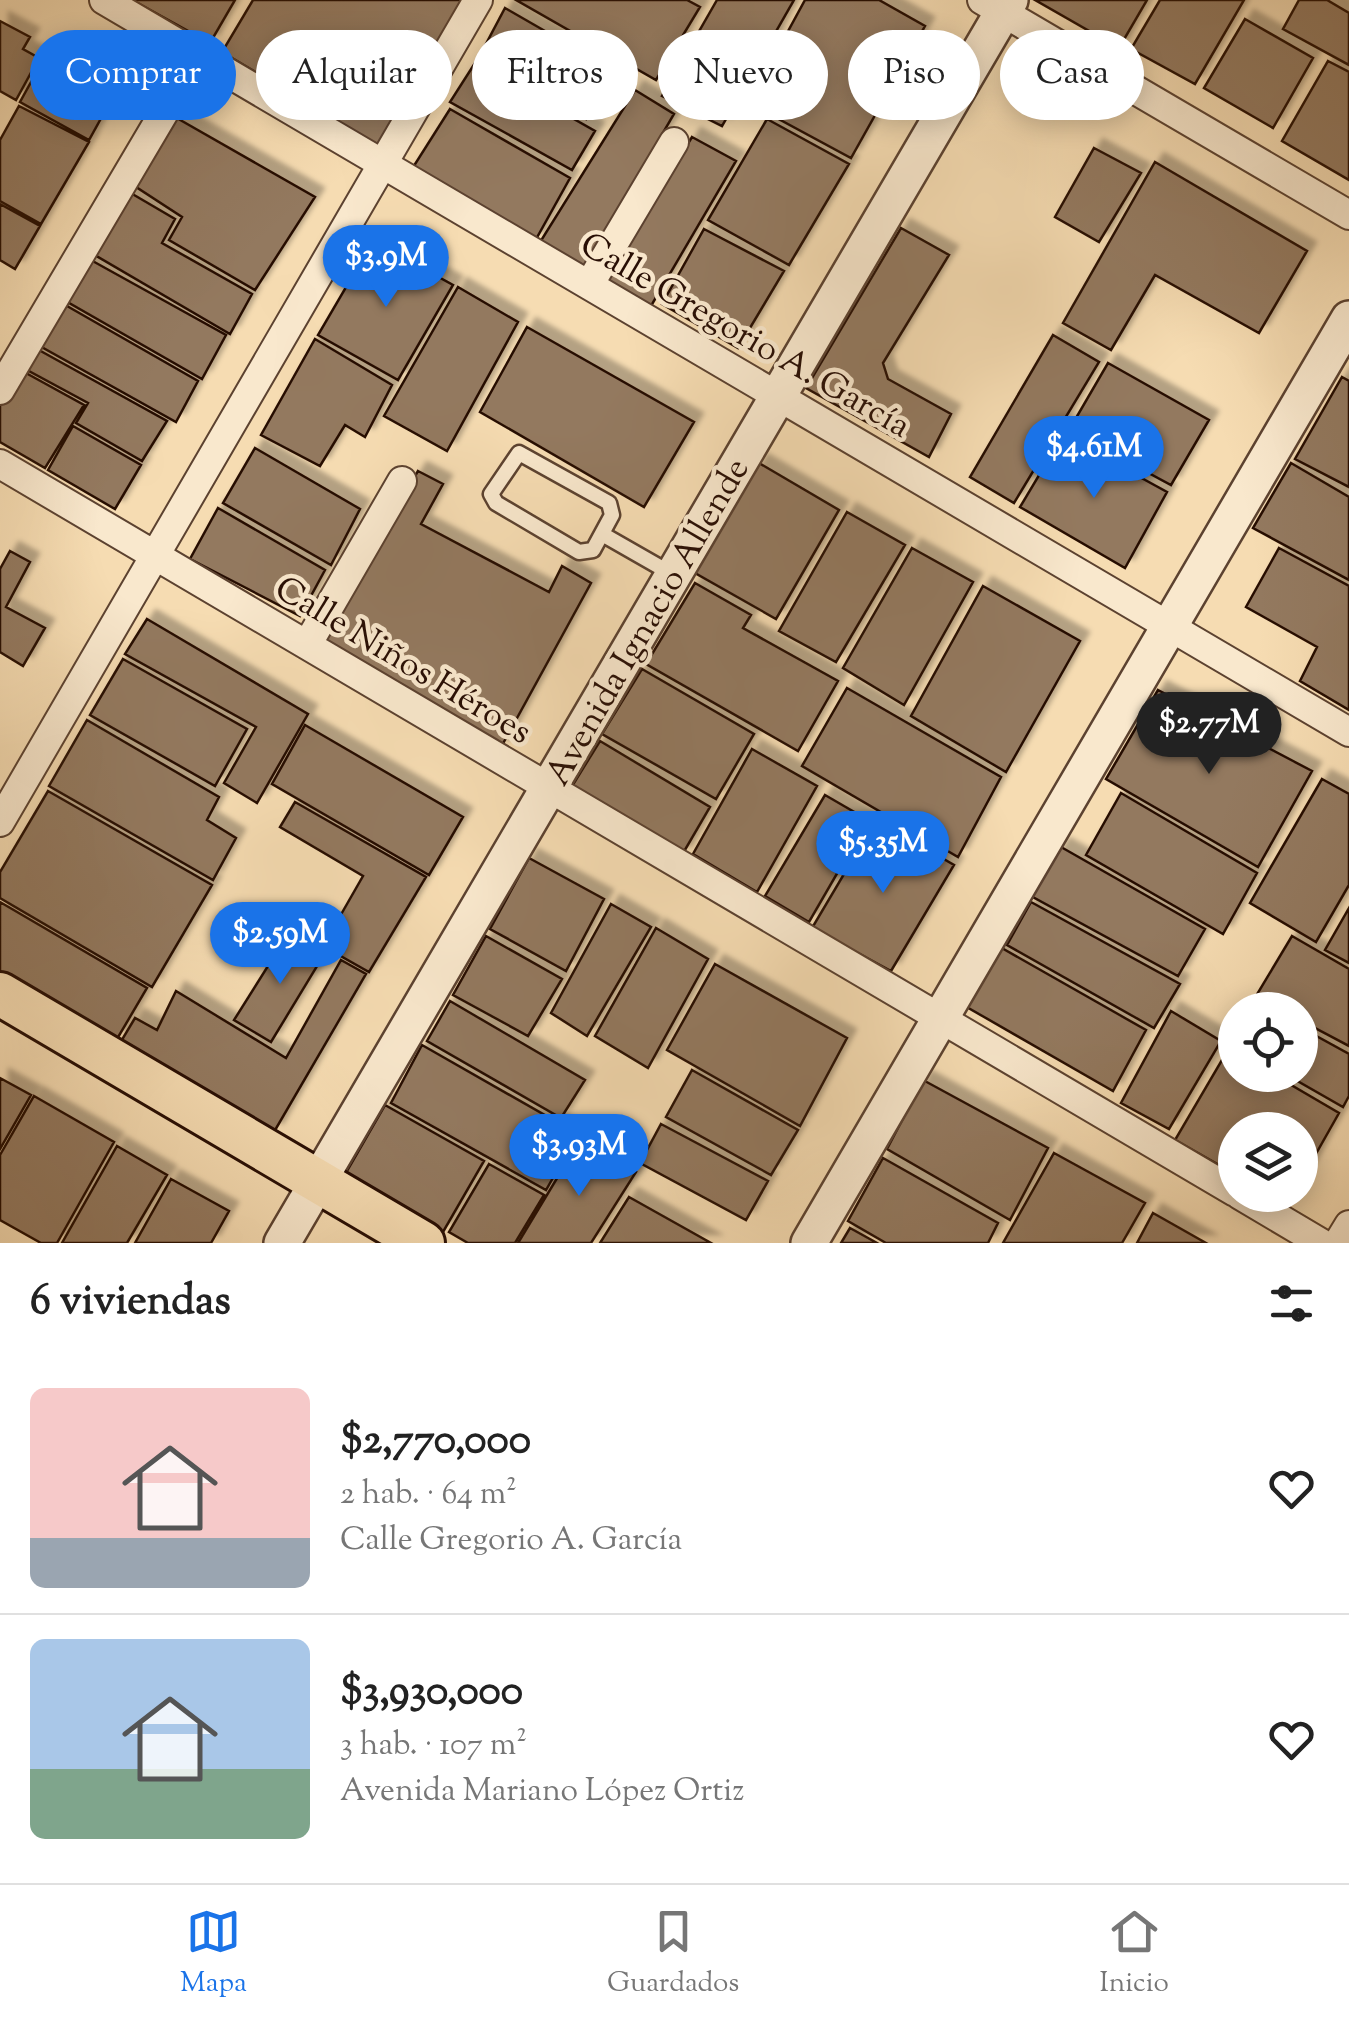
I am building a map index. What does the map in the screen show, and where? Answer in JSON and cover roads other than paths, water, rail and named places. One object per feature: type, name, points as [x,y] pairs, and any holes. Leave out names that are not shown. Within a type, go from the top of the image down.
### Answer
[{"type":"main road","points":[[0,994],[424,1243]]},
{"type":"street","name":"Calle Gregorio A. García","points":[[104,0],[155,30]]},
{"type":"street","points":[[0,822],[478,0]]},
{"type":"street","points":[[998,4],[1349,215]]},
{"type":"street","name":"Avenida Ignacio Allende","points":[[282,1243],[778,396],[998,4]]},
{"type":"street","name":"Calle Gregorio A. García","points":[[236,77],[1349,732]]},
{"type":"street","points":[[0,390],[160,120]]},
{"type":"street","points":[[589,285],[674,142]]},
{"type":"street","points":[[809,1243],[1349,319]]},
{"type":"street","name":"Calle Niños Héroes","points":[[0,464],[1218,1183]]},
{"type":"street","points":[[306,645],[402,481]]},
{"type":"street","name":"Calle Niños Héroes","points":[[1268,1212],[1321,1243]]},
{"type":"street","points":[[1338,1243],[1349,1225]]},
{"type":"lane","points":[[525,454],[608,503],[612,515],[602,534],[593,550],[579,552],[496,503],[491,494],[513,458],[525,454]]},
{"type":"lane","points":[[602,534],[673,575]]}]
